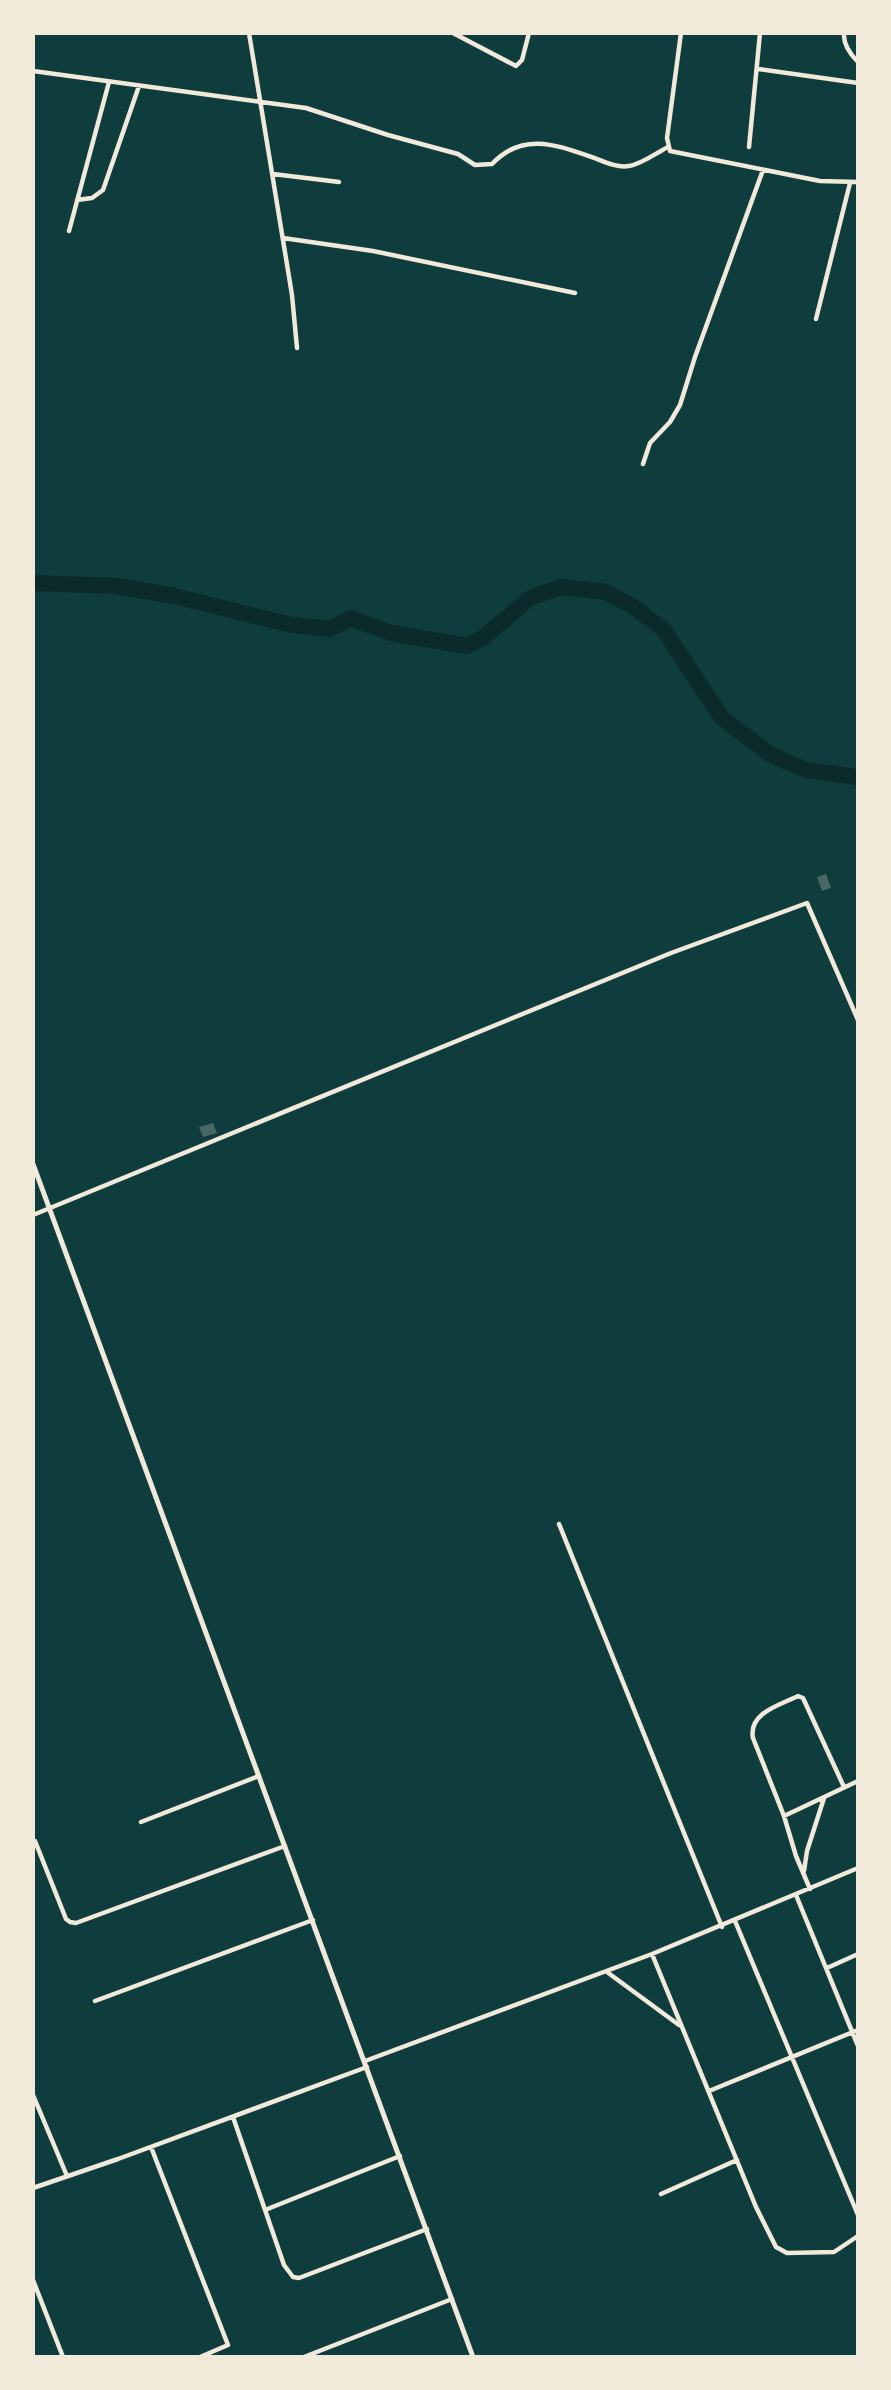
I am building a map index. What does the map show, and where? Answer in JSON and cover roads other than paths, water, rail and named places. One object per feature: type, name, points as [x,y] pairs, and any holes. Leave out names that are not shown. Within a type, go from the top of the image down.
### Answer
[{"type":"street","points":[[249,33],[292,295],[297,348]]},
{"type":"street","points":[[453,33],[513,65],[522,60],[529,33]]},
{"type":"street","points":[[681,33],[668,147],[670,151],[820,181],[858,182]]},
{"type":"street","points":[[750,147],[760,33]]},
{"type":"street","points":[[844,33],[843,39],[849,54],[858,62]]},
{"type":"street","points":[[758,69],[858,83]]},
{"type":"street","points":[[33,71],[306,108],[458,154],[475,165],[492,164],[504,150],[528,144],[558,146],[627,167],[668,147]]},
{"type":"street","points":[[69,231],[109,82]]},
{"type":"street","points":[[77,200],[92,198],[103,190],[139,86]]},
{"type":"street","points":[[643,464],[650,443],[670,422],[680,405],[695,356],[763,170]]},
{"type":"street","points":[[273,174],[339,182]]},
{"type":"street","points":[[816,319],[850,183]]},
{"type":"street","points":[[283,238],[373,251],[575,293]]},
{"type":"street","points":[[33,1215],[671,953],[807,903],[858,1020]]},
{"type":"street","points":[[33,1164],[473,2357]]},
{"type":"street","points":[[559,1524],[722,1927]]},
{"type":"street","points":[[810,1889],[751,1730],[757,1718],[797,1696],[805,1701],[844,1787]]},
{"type":"street","points":[[141,1822],[259,1776]]},
{"type":"street","points":[[784,1816],[858,1781]]},
{"type":"street","points":[[804,1871],[824,1798]]},
{"type":"street","points":[[35,1841],[66,1919],[76,1923],[285,1846]]},
{"type":"street","points":[[33,2188],[233,2117],[722,1927],[856,1868],[858,1875]]},
{"type":"street","points":[[796,1895],[855,2031],[858,2046]]},
{"type":"street","points":[[95,2001],[313,1920]]},
{"type":"street","points":[[734,1921],[858,2216]]},
{"type":"street","points":[[652,1954],[766,2229],[781,2251],[834,2252],[858,2236]]},
{"type":"street","points":[[827,1968],[858,1954]]},
{"type":"street","points":[[606,1972],[681,2026]]},
{"type":"street","points":[[709,2091],[855,2031]]},
{"type":"street","points":[[33,2095],[67,2176]]},
{"type":"street","points":[[233,2117],[289,2274],[299,2278],[427,2230]]},
{"type":"street","points":[[151,2147],[228,2345],[200,2357]]},
{"type":"street","points":[[265,2210],[400,2156]]},
{"type":"street","points":[[661,2194],[737,2160]]},
{"type":"street","points":[[33,2280],[63,2357]]},
{"type":"street","points":[[304,2357],[452,2299]]},
{"type":"waterway","points":[[33,583],[117,586],[174,596],[292,625],[330,629],[350,618],[391,633],[467,646],[484,637],[530,598],[561,587],[606,592],[634,607],[664,630],[722,718],[770,754],[805,770],[858,777]]}]
